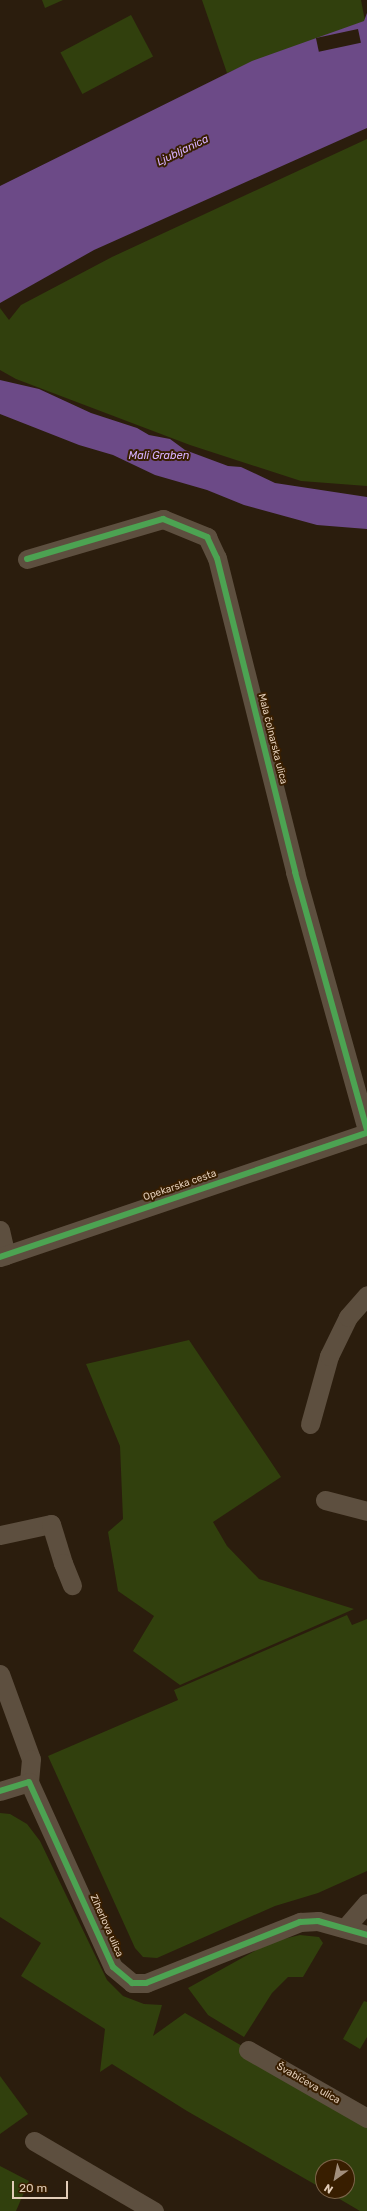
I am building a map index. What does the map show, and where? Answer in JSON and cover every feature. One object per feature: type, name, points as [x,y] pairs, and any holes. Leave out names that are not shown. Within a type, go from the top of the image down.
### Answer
[{"type":"street","name":"Mala čolnarska ulica","points":[[27,559],[163,519],[208,537],[217,558],[295,872],[367,1132]]},
{"type":"street","name":"Opekarska cesta","points":[[3,1256],[367,1132]]},
{"type":"street","points":[[0,1230],[3,1256]]},
{"type":"street","points":[[310,1424],[329,1356],[348,1317],[367,1295]]},
{"type":"street","points":[[325,1500],[367,1511]]},
{"type":"street","points":[[0,1535],[51,1524],[63,1563],[72,1585]]},
{"type":"street","points":[[0,1674],[31,1759],[29,1782],[0,1791]]},
{"type":"street","name":"Ziherlova ulica","points":[[29,1782],[114,1967],[132,1983],[146,1983],[300,1922],[318,1921],[367,1935]]},
{"type":"street","points":[[345,1928],[367,1904]]},
{"type":"street","name":"Švabićeva ulica","points":[[248,2050],[367,2118]]},
{"type":"street","points":[[34,2141],[154,2211]]},
{"type":"green space","points":[[42,0],[63,0],[45,8]]},
{"type":"green space","points":[[202,0],[361,0],[365,21],[227,73]]},
{"type":"green space","points":[[131,15],[153,56],[82,94],[60,53]]},
{"type":"green space","points":[[367,139],[367,486],[301,481],[190,445],[16,379],[0,370],[0,308],[9,320],[21,305],[112,257]]},
{"type":"green space","points":[[189,1340],[281,1477],[213,1522],[227,1546],[259,1579],[354,1609],[180,1685],[133,1651],[154,1616],[118,1591],[108,1532],[123,1519],[120,1446],[86,1364]]},
{"type":"green space","points":[[347,1615],[352,1625],[367,1619],[367,1871],[318,1893],[275,1906],[157,1958],[143,1957],[135,1948],[48,1756],[178,1700],[174,1690]]},
{"type":"green space","points":[[0,1813],[10,1814],[27,1824],[40,1841],[107,1980],[123,1996],[144,2004],[162,2005],[153,2036],[185,2013],[367,2118],[367,2211],[360,2211],[340,2199],[355,2199],[355,2159],[315,2159],[315,2184],[187,2111],[112,2064],[100,2072],[105,2029],[21,1976],[41,1943],[0,1917]]},
{"type":"green space","points":[[300,1935],[319,1937],[323,1943],[303,1977],[288,1977],[272,1993],[244,2037],[208,2015],[188,1988],[271,1942]]},
{"type":"green space","points":[[364,2001],[367,2002],[367,2037],[360,2049],[343,2039]]},
{"type":"green space","points":[[0,2076],[28,2114],[0,2134]]},
{"type":"green space","points":[[0,2166],[29,2181],[16,2211],[0,2211]]},
{"type":"water","name":"Ljubljanica","points":[[367,13],[367,128],[94,250],[0,303],[0,186],[252,61],[364,21]]},
{"type":"water","name":"Mali Graben","points":[[0,380],[39,389],[91,413],[137,428],[149,435],[170,439],[185,450],[228,466],[241,467],[275,483],[367,497],[367,529],[317,525],[244,505],[207,490],[155,475],[113,455],[79,445],[0,414]]},
{"type":"pier","points":[[358,29],[361,43],[319,52],[316,38]]},
{"type":"cycle path","points":[[27,559],[163,519],[207,537],[217,558],[295,872],[367,1130]]},
{"type":"cycle path","points":[[0,1257],[367,1133]]},
{"type":"cycle path","points":[[0,1791],[29,1782],[113,1967],[132,1983],[146,1983],[300,1922],[318,1921],[367,1935]]}]
